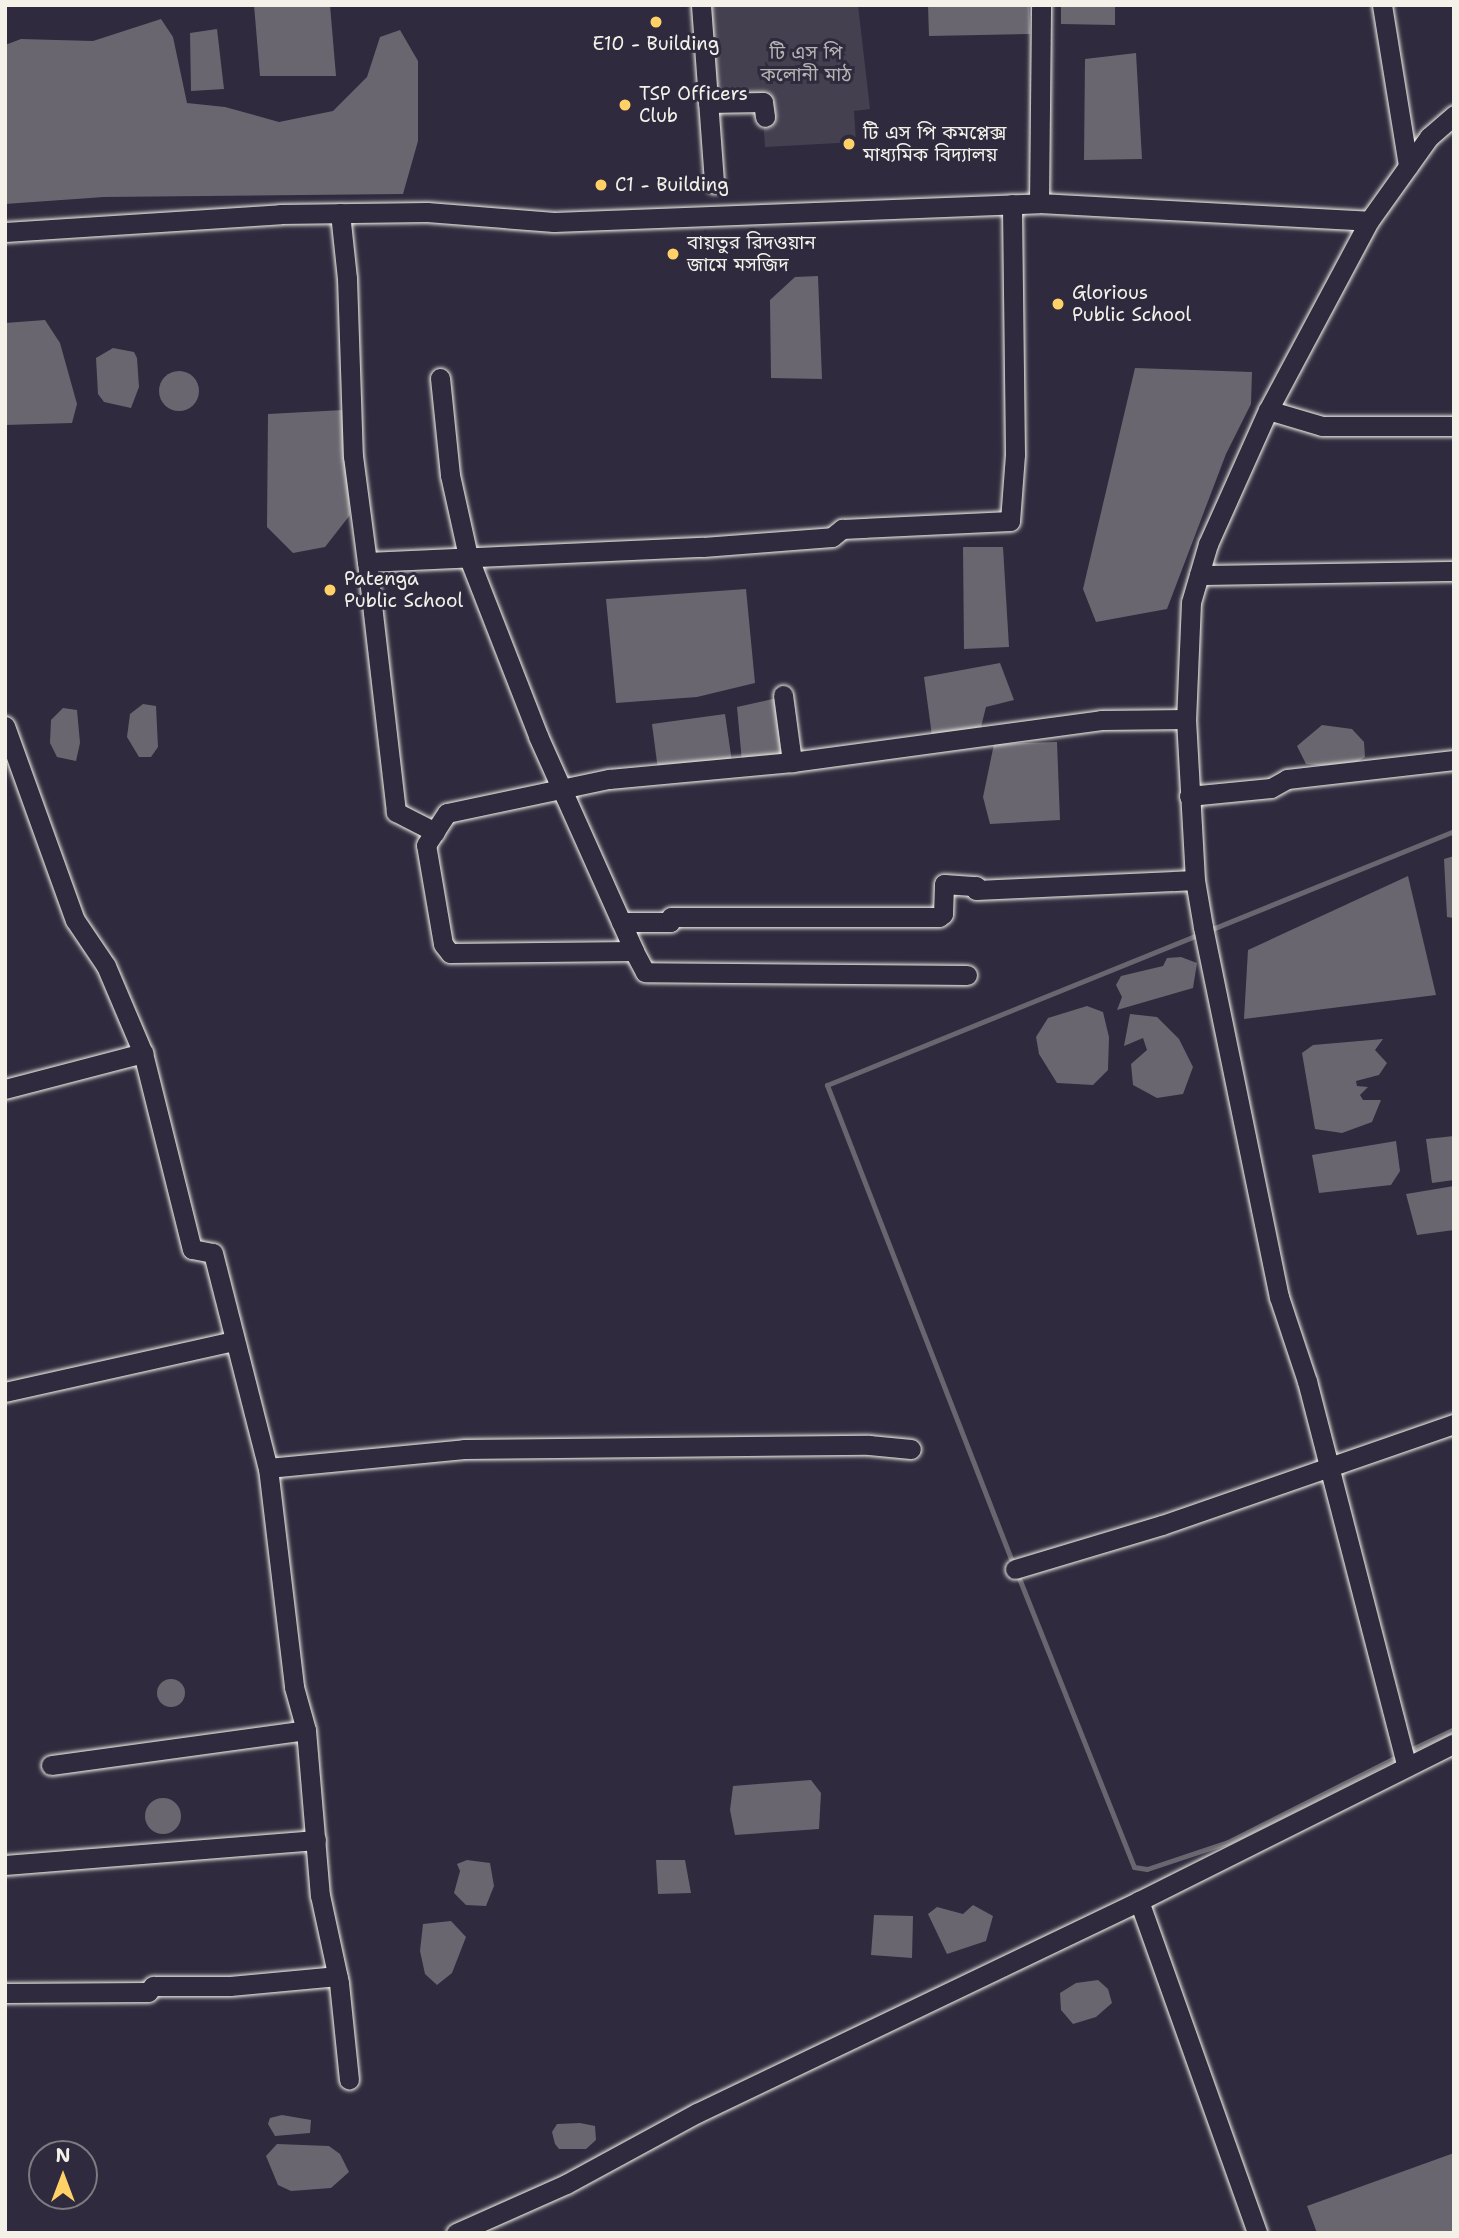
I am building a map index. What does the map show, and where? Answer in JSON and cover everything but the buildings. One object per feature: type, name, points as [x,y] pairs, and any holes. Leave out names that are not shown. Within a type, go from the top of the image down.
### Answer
[{"type":"street","points":[[701,5],[714,184]]},
{"type":"street","points":[[1040,203],[1041,5]]},
{"type":"street","points":[[1382,5],[1408,166]]},
{"type":"street","points":[[708,103],[763,102],[765,117]]},
{"type":"street","points":[[1406,1765],[1330,1467],[1279,1297],[1195,880],[1186,719],[1191,603],[1208,544],[1268,410],[1369,221],[1429,136],[1454,115]]},
{"type":"street","points":[[5,232],[340,213],[427,212],[554,222],[1040,203],[1369,221]]},
{"type":"street","points":[[367,562],[704,547],[832,537],[842,529],[1010,521],[1015,454],[1012,204]]},
{"type":"street","points":[[340,213],[347,278],[353,456],[396,812],[435,832]]},
{"type":"street","points":[[440,377],[450,475],[468,556],[562,788],[645,972],[967,975]]},
{"type":"street","points":[[1268,410],[1322,426],[1454,426]]},
{"type":"street","points":[[1199,575],[1454,571]]},
{"type":"street","points":[[783,695],[792,762]]},
{"type":"street","points":[[634,951],[450,953],[443,944],[426,845],[447,813],[609,779],[792,762],[1101,720],[1186,719]]},
{"type":"street","points":[[5,726],[75,920],[106,966],[143,1053],[192,1249],[213,1253],[268,1468],[294,1687],[306,1730],[324,1924],[338,1976],[349,2080]]},
{"type":"street","points":[[1189,796],[1270,788],[1287,779],[1454,760]]},
{"type":"street","points":[[621,922],[670,922],[671,917],[939,917],[944,884],[976,886],[976,890],[1195,880]]},
{"type":"street","points":[[5,1089],[143,1053]]},
{"type":"street","points":[[5,1392],[234,1341]]},
{"type":"street","points":[[1015,1569],[1454,1424]]},
{"type":"street","points":[[268,1468],[464,1449],[869,1445],[911,1449]]},
{"type":"street","points":[[51,1765],[306,1730]]},
{"type":"street","points":[[456,2233],[566,2185],[697,2113],[1139,1901],[1454,1743]]},
{"type":"street","points":[[5,1865],[316,1840]]},
{"type":"street","points":[[1139,1901],[1257,2233]]},
{"type":"street","points":[[5,1993],[148,1992],[153,1986],[230,1986],[338,1976]]},
{"type":"green space","name":"টি এস পি কলোনী মাঠ","points":[[702,5],[858,5],[870,109],[854,111],[856,142],[765,147],[762,103],[708,105]]},
{"type":"shaded area","points":[[254,5],[330,5],[336,76],[260,76]]},
{"type":"shaded area","points":[[928,5],[1029,5],[1030,34],[929,36]]},
{"type":"shaded area","points":[[1061,5],[1115,5],[1115,25],[1061,24]]},
{"type":"shaded area","points":[[161,19],[173,37],[187,103],[225,107],[279,122],[333,111],[367,77],[380,37],[400,30],[418,61],[418,141],[403,194],[104,197],[5,204],[5,45],[21,39],[93,41]]},
{"type":"shaded area","points":[[217,29],[224,89],[191,91],[190,33]]},
{"type":"shaded area","points":[[1136,53],[1142,159],[1084,160],[1085,59]]},
{"type":"shaded area","points":[[818,276],[822,379],[771,378],[770,300],[795,277]]},
{"type":"shaded area","points":[[45,320],[60,343],[77,404],[72,423],[5,425],[5,323]]},
{"type":"shaded area","points":[[113,348],[134,352],[137,358],[139,387],[131,408],[104,402],[98,394],[96,358]]},
{"type":"shaded area","points":[[1135,368],[1252,372],[1251,404],[1226,454],[1167,609],[1096,622],[1083,589]]},
{"type":"shaded area","points":[[179,371],[187,372],[193,377],[198,383],[198,399],[193,405],[187,410],[179,411],[171,410],[165,405],[160,399],[159,391],[160,383],[165,377],[171,372]]},
{"type":"shaded area","points":[[343,410],[350,515],[325,547],[293,553],[267,527],[268,414]]},
{"type":"shaded area","points":[[963,547],[1003,547],[1009,647],[964,649]]},
{"type":"shaded area","points":[[746,589],[755,683],[697,697],[616,703],[606,599]]},
{"type":"shaded area","points":[[1000,663],[1014,700],[986,707],[981,727],[932,736],[924,677]]},
{"type":"shaded area","points":[[777,698],[786,759],[742,762],[737,707]]},
{"type":"shaded area","points":[[143,704],[156,706],[158,747],[151,757],[139,757],[127,737],[130,714]]},
{"type":"shaded area","points":[[63,708],[77,710],[80,743],[76,761],[57,757],[50,743],[51,720]]},
{"type":"shaded area","points":[[725,714],[732,762],[658,770],[652,724]]},
{"type":"shaded area","points":[[1322,725],[1352,729],[1364,742],[1365,757],[1348,768],[1306,764],[1297,746]]},
{"type":"shaded area","points":[[1057,742],[1060,820],[990,824],[983,797],[994,744]]},
{"type":"shaded area","points":[[1454,856],[1454,918],[1447,917],[1444,859]]},
{"type":"shaded area","points":[[1408,876],[1436,995],[1244,1019],[1248,950]]},
{"type":"shaded area","points":[[1181,957],[1197,963],[1193,988],[1117,1010],[1122,997],[1116,985],[1121,976],[1163,966],[1167,958]]},
{"type":"shaded area","points":[[1087,1006],[1103,1012],[1109,1037],[1108,1070],[1093,1085],[1057,1083],[1039,1054],[1036,1037],[1048,1018]]},
{"type":"shaded area","points":[[1130,1014],[1157,1017],[1179,1039],[1193,1067],[1183,1094],[1157,1098],[1133,1085],[1131,1064],[1147,1050],[1143,1038],[1124,1046]]},
{"type":"shaded area","points":[[1383,1039],[1375,1050],[1387,1063],[1379,1075],[1356,1081],[1357,1086],[1368,1087],[1360,1095],[1363,1100],[1381,1100],[1372,1122],[1342,1133],[1315,1129],[1302,1053],[1313,1045]]},
{"type":"shaded area","points":[[1454,1136],[1454,1180],[1432,1183],[1426,1139]]},
{"type":"shaded area","points":[[1396,1141],[1400,1171],[1391,1185],[1319,1193],[1312,1155]]},
{"type":"shaded area","points":[[1454,1186],[1454,1230],[1417,1235],[1406,1194]]},
{"type":"shaded area","points":[[171,1679],[181,1683],[185,1693],[181,1703],[171,1707],[161,1703],[157,1693],[161,1683]]},
{"type":"shaded area","points":[[811,1780],[821,1793],[819,1829],[735,1835],[730,1810],[733,1786]]},
{"type":"shaded area","points":[[163,1798],[176,1803],[181,1816],[176,1829],[163,1834],[150,1829],[145,1816],[150,1803]]},
{"type":"shaded area","points":[[467,1860],[490,1863],[494,1886],[486,1906],[466,1905],[454,1893],[460,1871],[457,1864]]},
{"type":"shaded area","points":[[656,1860],[685,1860],[691,1893],[658,1894]]},
{"type":"shaded area","points":[[973,1905],[993,1916],[986,1941],[947,1954],[928,1914],[937,1907],[963,1914]]},
{"type":"shaded area","points":[[874,1915],[913,1916],[912,1958],[871,1955]]},
{"type":"shaded area","points":[[451,1921],[466,1937],[452,1973],[437,1985],[425,1974],[420,1951],[423,1924]]},
{"type":"shaded area","points":[[1098,1980],[1108,1989],[1112,2003],[1096,2017],[1073,2024],[1061,2010],[1060,1993],[1076,1983]]},
{"type":"shaded area","points":[[282,2115],[311,2120],[310,2133],[275,2136],[268,2124],[270,2118]]},
{"type":"shaded area","points":[[580,2123],[595,2126],[596,2140],[586,2149],[559,2149],[552,2132],[557,2124]]},
{"type":"shaded area","points":[[277,2144],[329,2146],[340,2154],[349,2172],[331,2188],[291,2191],[278,2185],[266,2156]]},
{"type":"shaded area","points":[[1454,2153],[1454,2233],[1317,2233],[1307,2206]]},
{"type":"waterway","points":[[1013,1564],[827,1085],[1454,831]]},
{"type":"waterway","points":[[1017,1573],[1134,1867],[1147,1869],[1228,1842],[1398,1756]]},
{"type":"waterway","points":[[1410,1750],[1454,1729]]},
{"type":"place","name":"E10 - Building","points":[[656,22]]},
{"type":"place","name":"TSP Officers Club","points":[[625,105]]},
{"type":"place","name":"টি এস পি কমপ্লেক্স মাধ্যমিক বিদ্যালয়","points":[[849,144]]},
{"type":"place","name":"C1 - Building","points":[[601,185]]},
{"type":"place","name":"বায়তুর রিদওয়ান জামে মসজিদ","points":[[673,254]]},
{"type":"place","name":"Glorious Public School","points":[[1058,304]]},
{"type":"place","name":"Patenga Public School","points":[[330,590]]}]
